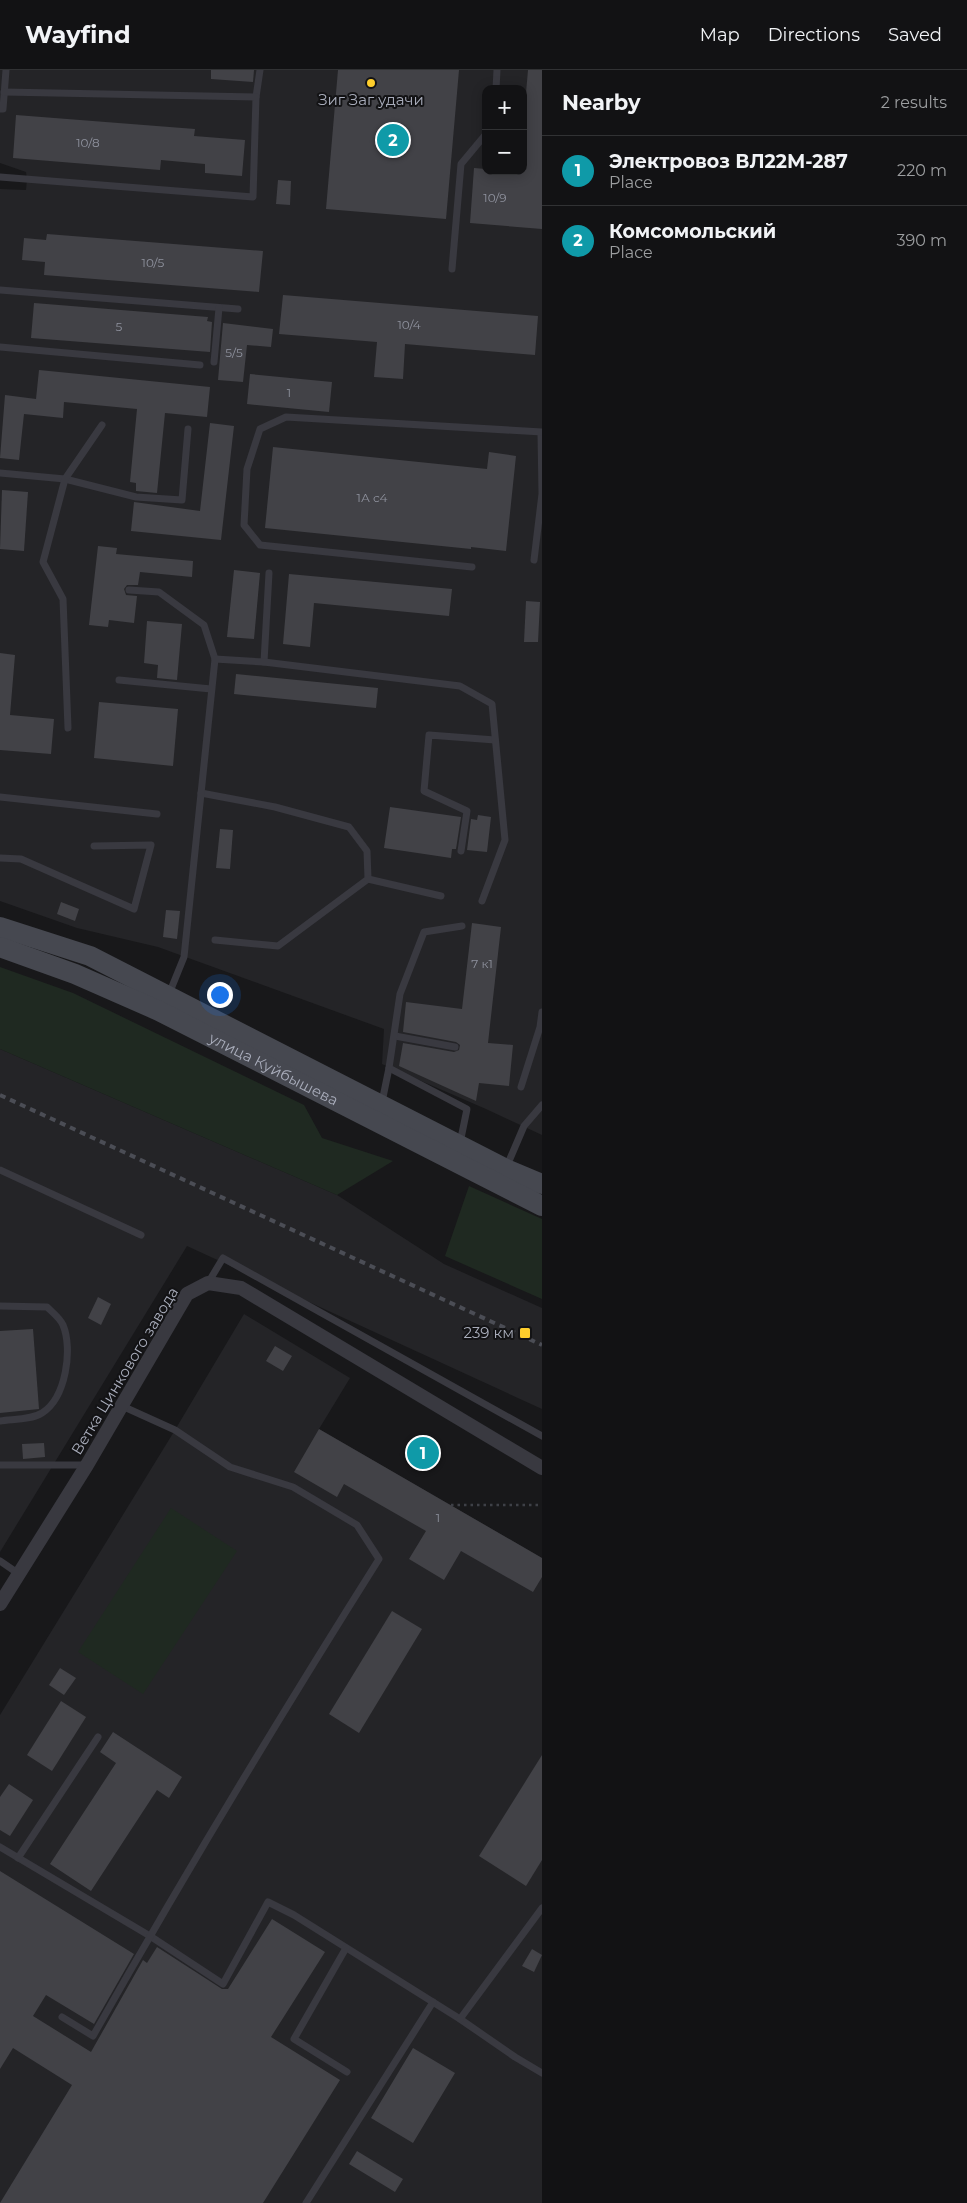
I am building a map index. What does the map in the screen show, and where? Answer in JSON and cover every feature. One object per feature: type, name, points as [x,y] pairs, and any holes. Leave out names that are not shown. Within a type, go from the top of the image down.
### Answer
[{"type":"main road","name":"улица Куйбышева","points":[[0,927],[90,956],[164,1003],[542,1206]]},
{"type":"main road","name":"улица Куйбышева","points":[[0,947],[164,1003],[381,1105],[506,1169],[542,1184]]},
{"type":"street","name":"Ветка Цинкового завода","points":[[0,1604],[86,1466],[187,1294],[208,1283]]},
{"type":"street","points":[[208,1283],[241,1288],[542,1468]]},
{"type":"lane","points":[[0,109],[2,110],[6,70]]},
{"type":"lane","points":[[0,177],[253,197],[256,97],[260,70]]},
{"type":"lane","points":[[496,85],[497,70]]},
{"type":"lane","points":[[4,92],[256,97]]},
{"type":"lane","points":[[452,269],[461,164],[482,139]]},
{"type":"lane","points":[[0,290],[238,309]]},
{"type":"lane","points":[[214,362],[219,308]]},
{"type":"lane","points":[[0,347],[200,365]]},
{"type":"lane","points":[[472,567],[260,545],[244,525],[247,469],[260,429],[286,417],[542,432],[542,494],[534,560]]},
{"type":"lane","points":[[68,728],[63,599],[43,562],[65,479],[102,425]]},
{"type":"lane","points":[[0,473],[65,479],[136,497],[182,500],[188,429]]},
{"type":"lane","points":[[264,662],[269,573]]},
{"type":"lane","points":[[130,590],[159,592],[204,625],[216,659],[211,689],[184,957],[164,1003]]},
{"type":"lane","points":[[216,659],[264,662],[460,686],[492,704],[505,840],[482,901]]},
{"type":"lane","points":[[119,680],[211,689]]},
{"type":"lane","points":[[461,851],[467,811],[424,790],[429,735],[495,740]]},
{"type":"lane","points":[[202,793],[275,807],[350,827],[367,851],[368,879]]},
{"type":"lane","points":[[0,797],[157,814]]},
{"type":"lane","points":[[0,858],[21,859],[134,910],[151,845],[94,846]]},
{"type":"lane","points":[[214,940],[278,946],[368,879],[440,896]]},
{"type":"lane","points":[[381,1105],[389,1068],[400,994],[424,932],[462,926]]},
{"type":"lane","points":[[522,1087],[540,1027],[542,1012]]},
{"type":"lane","points":[[394,1036],[455,1047]]},
{"type":"lane","points":[[389,1068],[467,1109],[460,1145]]},
{"type":"lane","points":[[506,1169],[524,1126],[542,1105]]},
{"type":"lane","points":[[0,1170],[141,1235]]},
{"type":"lane","points":[[208,1283],[223,1258],[542,1436]]},
{"type":"lane","points":[[0,1306],[47,1307],[62,1323],[66,1343],[65,1375],[57,1396],[42,1413],[25,1418],[0,1421]]},
{"type":"lane","points":[[62,2017],[93,2036],[150,1936],[289,1704],[379,1559],[357,1524],[293,1488],[230,1467],[175,1430],[122,1406]]},
{"type":"lane","points":[[0,1465],[86,1466]]},
{"type":"lane","points":[[0,1561],[19,1574]]},
{"type":"lane","points":[[18,1858],[98,1737]]},
{"type":"lane","points":[[0,1847],[150,1936],[223,1984],[268,1902],[294,1915],[542,2073]]},
{"type":"lane","points":[[460,2019],[542,1908]]},
{"type":"lane","points":[[346,1948],[294,2039],[347,2072]]},
{"type":"lane","points":[[306,2203],[433,2002]]},
{"type":"path","points":[[451,1505],[542,1505]]},
{"type":"shaded area","points":[[0,70],[542,70],[542,1135],[382,1064],[384,1029],[158,947],[77,928],[0,901],[0,189],[26,190],[26,172],[0,163]]},
{"type":"shaded area","points":[[0,967],[73,993],[304,1105],[322,1138],[393,1161],[337,1195],[0,1049]]},
{"type":"shaded area","points":[[0,1049],[337,1195],[444,1264],[542,1308],[542,1409],[187,1246],[0,1552]]},
{"type":"shaded area","points":[[469,1186],[542,1219],[542,1299],[445,1256]]},
{"type":"shaded area","points":[[244,1314],[350,1378],[319,1429],[542,1558],[542,2203],[0,2203],[0,1715]]},
{"type":"shaded area","points":[[171,1508],[237,1551],[143,1694],[78,1652]]},
{"type":"building","points":[[211,70],[254,70],[253,82],[211,79]]},
{"type":"building","points":[[338,70],[459,70],[446,219],[326,209]]},
{"type":"building","points":[[528,70],[542,70],[542,229],[470,223],[474,168],[482,169],[482,175],[527,175]]},
{"type":"building","points":[[16,115],[195,129],[194,136],[245,140],[242,176],[205,173],[205,164],[161,160],[160,170],[13,158]]},
{"type":"building","points":[[278,180],[291,181],[290,205],[276,204]]},
{"type":"building","points":[[47,234],[263,251],[259,292],[44,275],[45,262],[22,260],[24,238],[46,240]]},
{"type":"building","points":[[283,295],[538,316],[535,355],[405,344],[403,379],[374,377],[377,342],[279,334]]},
{"type":"building","points":[[34,303],[208,317],[207,321],[212,322],[210,352],[31,338]]},
{"type":"building","points":[[223,323],[273,329],[271,347],[247,345],[243,382],[218,380]]},
{"type":"building","points":[[39,370],[210,387],[207,417],[165,413],[157,493],[136,491],[136,483],[130,482],[137,409],[64,402],[63,418],[24,414],[19,460],[0,458],[5,395],[36,399]]},
{"type":"building","points":[[250,374],[332,382],[329,412],[247,404]]},
{"type":"building","points":[[210,423],[234,426],[221,540],[131,531],[134,502],[200,511]]},
{"type":"building","points":[[273,447],[487,469],[489,452],[516,456],[506,551],[265,528]]},
{"type":"building","points":[[2,490],[28,492],[24,551],[0,549]]},
{"type":"building","points":[[98,546],[117,548],[116,554],[193,561],[192,577],[140,572],[138,585],[127,585],[124,589],[126,595],[137,596],[134,623],[109,620],[108,627],[89,625]]},
{"type":"building","points":[[234,570],[260,573],[254,639],[227,637]]},
{"type":"building","points":[[289,574],[452,589],[449,616],[314,603],[310,647],[283,644]]},
{"type":"building","points":[[526,601],[540,602],[538,642],[524,642]]},
{"type":"building","points":[[147,621],[182,624],[177,680],[157,678],[158,665],[144,663]]},
{"type":"building","points":[[0,653],[15,655],[10,715],[54,719],[51,754],[0,750]]},
{"type":"building","points":[[236,674],[378,688],[376,708],[234,694]]},
{"type":"building","points":[[99,702],[178,709],[173,766],[94,758]]},
{"type":"building","points":[[390,807],[461,817],[456,849],[452,849],[451,858],[384,848]]},
{"type":"building","points":[[478,815],[491,817],[487,852],[467,850],[471,819],[477,820]]},
{"type":"building","points":[[220,829],[233,830],[230,869],[216,868]]},
{"type":"building","points":[[61,902],[79,909],[75,921],[57,914]]},
{"type":"building","points":[[166,910],[180,911],[177,939],[163,937]]},
{"type":"building","points":[[472,923],[501,927],[488,1043],[513,1045],[509,1086],[479,1083],[476,1101],[399,1066],[403,1043],[454,1052],[459,1050],[460,1045],[456,1042],[403,1032],[406,1002],[462,1009]]},
{"type":"building","points":[[98,1297],[111,1304],[101,1325],[88,1318]]},
{"type":"building","points":[[33,1329],[39,1409],[0,1413],[0,1331]]},
{"type":"building","points":[[275,1346],[292,1356],[283,1371],[266,1361]]},
{"type":"building","points":[[319,1429],[542,1558],[542,1577],[533,1592],[461,1551],[444,1580],[409,1559],[426,1531],[344,1484],[337,1497],[294,1472]]},
{"type":"building","points":[[44,1443],[45,1457],[23,1459],[22,1444]]},
{"type":"building","points":[[392,1611],[422,1629],[359,1733],[329,1714]]},
{"type":"building","points":[[60,1668],[76,1678],[64,1695],[49,1685]]},
{"type":"building","points":[[61,1701],[86,1717],[52,1771],[27,1755]]},
{"type":"building","points":[[113,1732],[182,1777],[169,1798],[157,1790],[91,1891],[50,1864],[116,1763],[100,1752]]},
{"type":"building","points":[[542,1755],[542,1860],[526,1886],[479,1856]]},
{"type":"building","points":[[9,1784],[33,1800],[10,1836],[0,1830],[0,1797]]},
{"type":"building","points":[[0,1871],[134,1954],[94,2024],[46,1995],[33,2016],[91,2052],[143,1960],[147,1963],[157,1947],[222,1989],[228,1989],[272,1919],[325,1952],[271,2037],[340,2080],[263,2203],[0,2203],[72,2085],[13,2048],[0,2069]]},
{"type":"building","points":[[532,1949],[542,1955],[534,1972],[522,1966]]},
{"type":"building","points":[[413,2048],[455,2073],[413,2143],[371,2118]]},
{"type":"building","points":[[357,2151],[403,2179],[395,2192],[349,2164]]},
{"type":"railway","points":[[0,1095],[542,1345]]},
{"type":"place","name":"Зиг Заг удачи","points":[[371,83]]},
{"type":"place","name":"Комсомольский","points":[[393,140]]},
{"type":"place","name":"239 км","points":[[525,1333]]},
{"type":"place","name":"Электровоз ВЛ22М-287","points":[[423,1453]]}]
